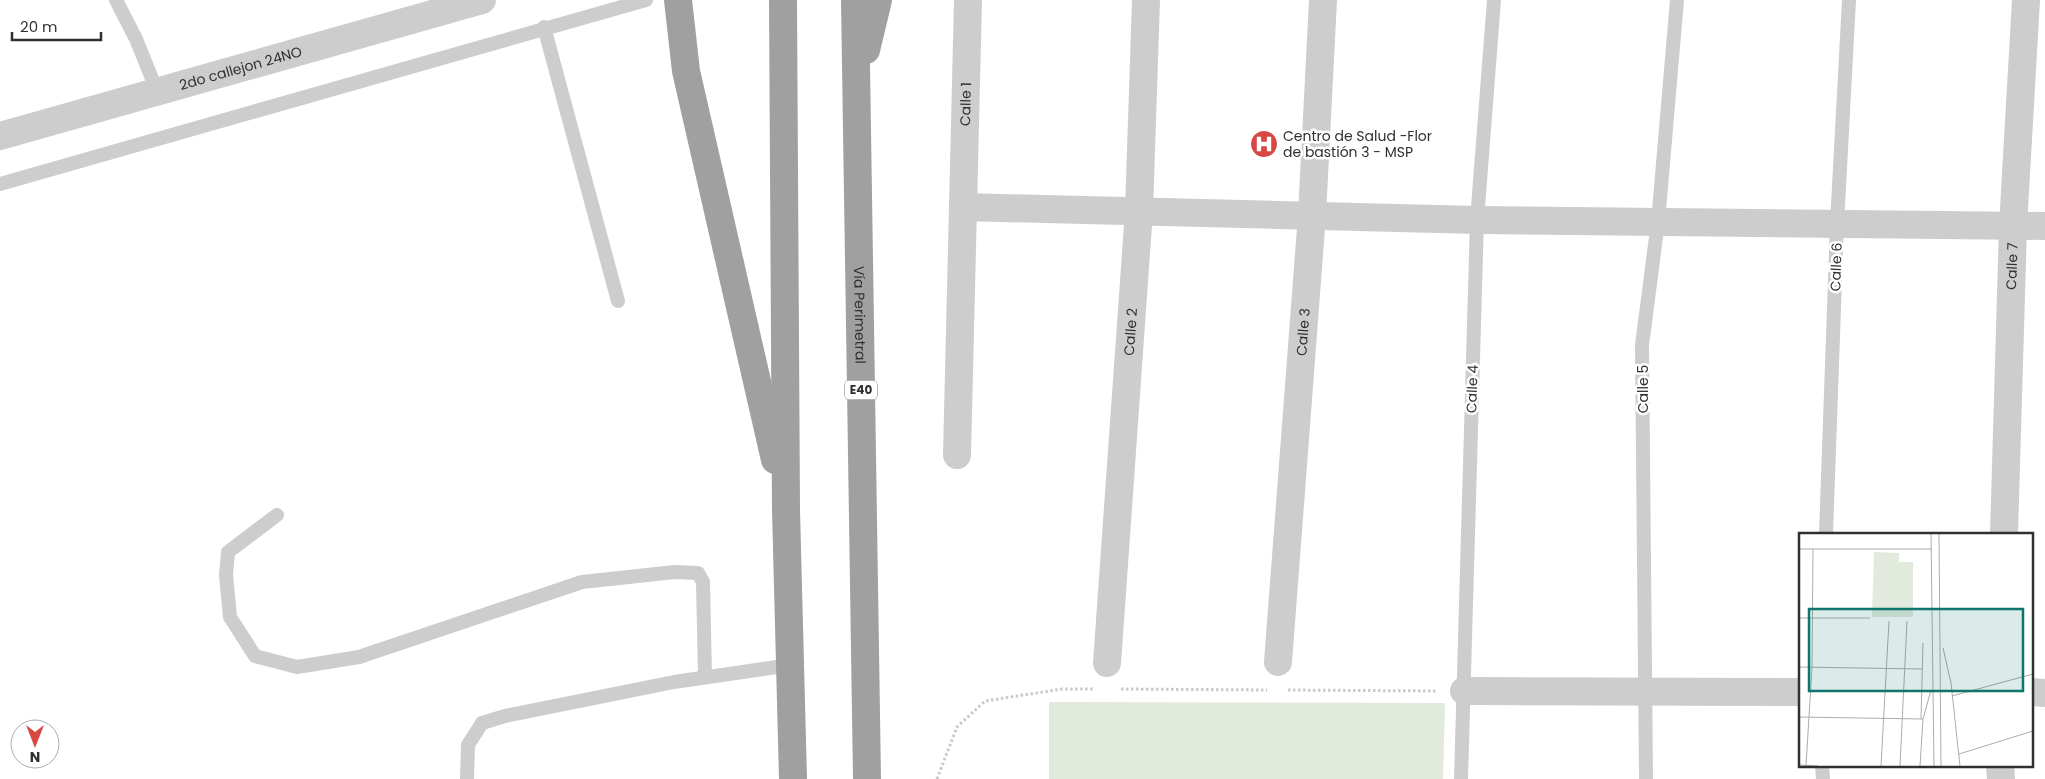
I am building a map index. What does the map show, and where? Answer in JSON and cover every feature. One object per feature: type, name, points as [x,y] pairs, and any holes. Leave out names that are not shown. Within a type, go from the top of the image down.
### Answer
[{"type":"highway","points":[[678,0],[686,71],[786,510]]},
{"type":"highway","points":[[783,0],[786,510],[793,779]]},
{"type":"highway","name":"Vía Perimetral","points":[[855,0],[867,779]]},
{"type":"highway","points":[[856,85],[878,0]]},
{"type":"street","name":"2do callejon 24NO","points":[[0,136],[482,0]]},
{"type":"street","name":"Calle 1","points":[[957,455],[968,0]]},
{"type":"street","name":"Calle 2","points":[[1106,680],[1139,211],[1146,0]]},
{"type":"street","name":"Calle 3","points":[[1278,662],[1312,215],[1323,0]]},
{"type":"street","name":"Calle 7","points":[[2004,533],[2013,226],[2026,0]]},
{"type":"street","points":[[963,207],[1476,220],[2045,226]]},
{"type":"street","points":[[1464,691],[1799,692]]},
{"type":"street","points":[[2032,692],[2045,692]]},
{"type":"street","points":[[2000,766],[2000,779]]},
{"type":"lane","points":[[116,0],[136,39],[157,91]]},
{"type":"lane","points":[[0,184],[544,27],[646,0]]},
{"type":"lane","name":"Calle 4","points":[[1461,779],[1476,220],[1494,0]]},
{"type":"lane","name":"Calle 5","points":[[1646,779],[1642,345],[1658,222],[1677,0]]},
{"type":"lane","name":"Calle 6","points":[[1826,533],[1837,224],[1849,0]]},
{"type":"lane","points":[[544,27],[618,301]]},
{"type":"lane","points":[[277,515],[228,552],[226,575],[230,617],[255,656],[297,667],[359,657],[582,582],[675,572],[698,573],[704,582],[706,677]]},
{"type":"lane","points":[[467,779],[468,745],[482,723],[505,716],[706,677],[790,665]]},
{"type":"lane","points":[[1822,766],[1823,779]]},
{"type":"path","points":[[937,779],[957,728],[985,701],[1106,680],[1268,690]]},
{"type":"path","points":[[1287,690],[1464,691]]},
{"type":"shaded area","points":[[1049,702],[1445,703],[1443,779],[1049,779]]},
{"type":"place","name":"Centro de Salud -Flor de bastión 3 - MSP","points":[[1264,144]]}]
